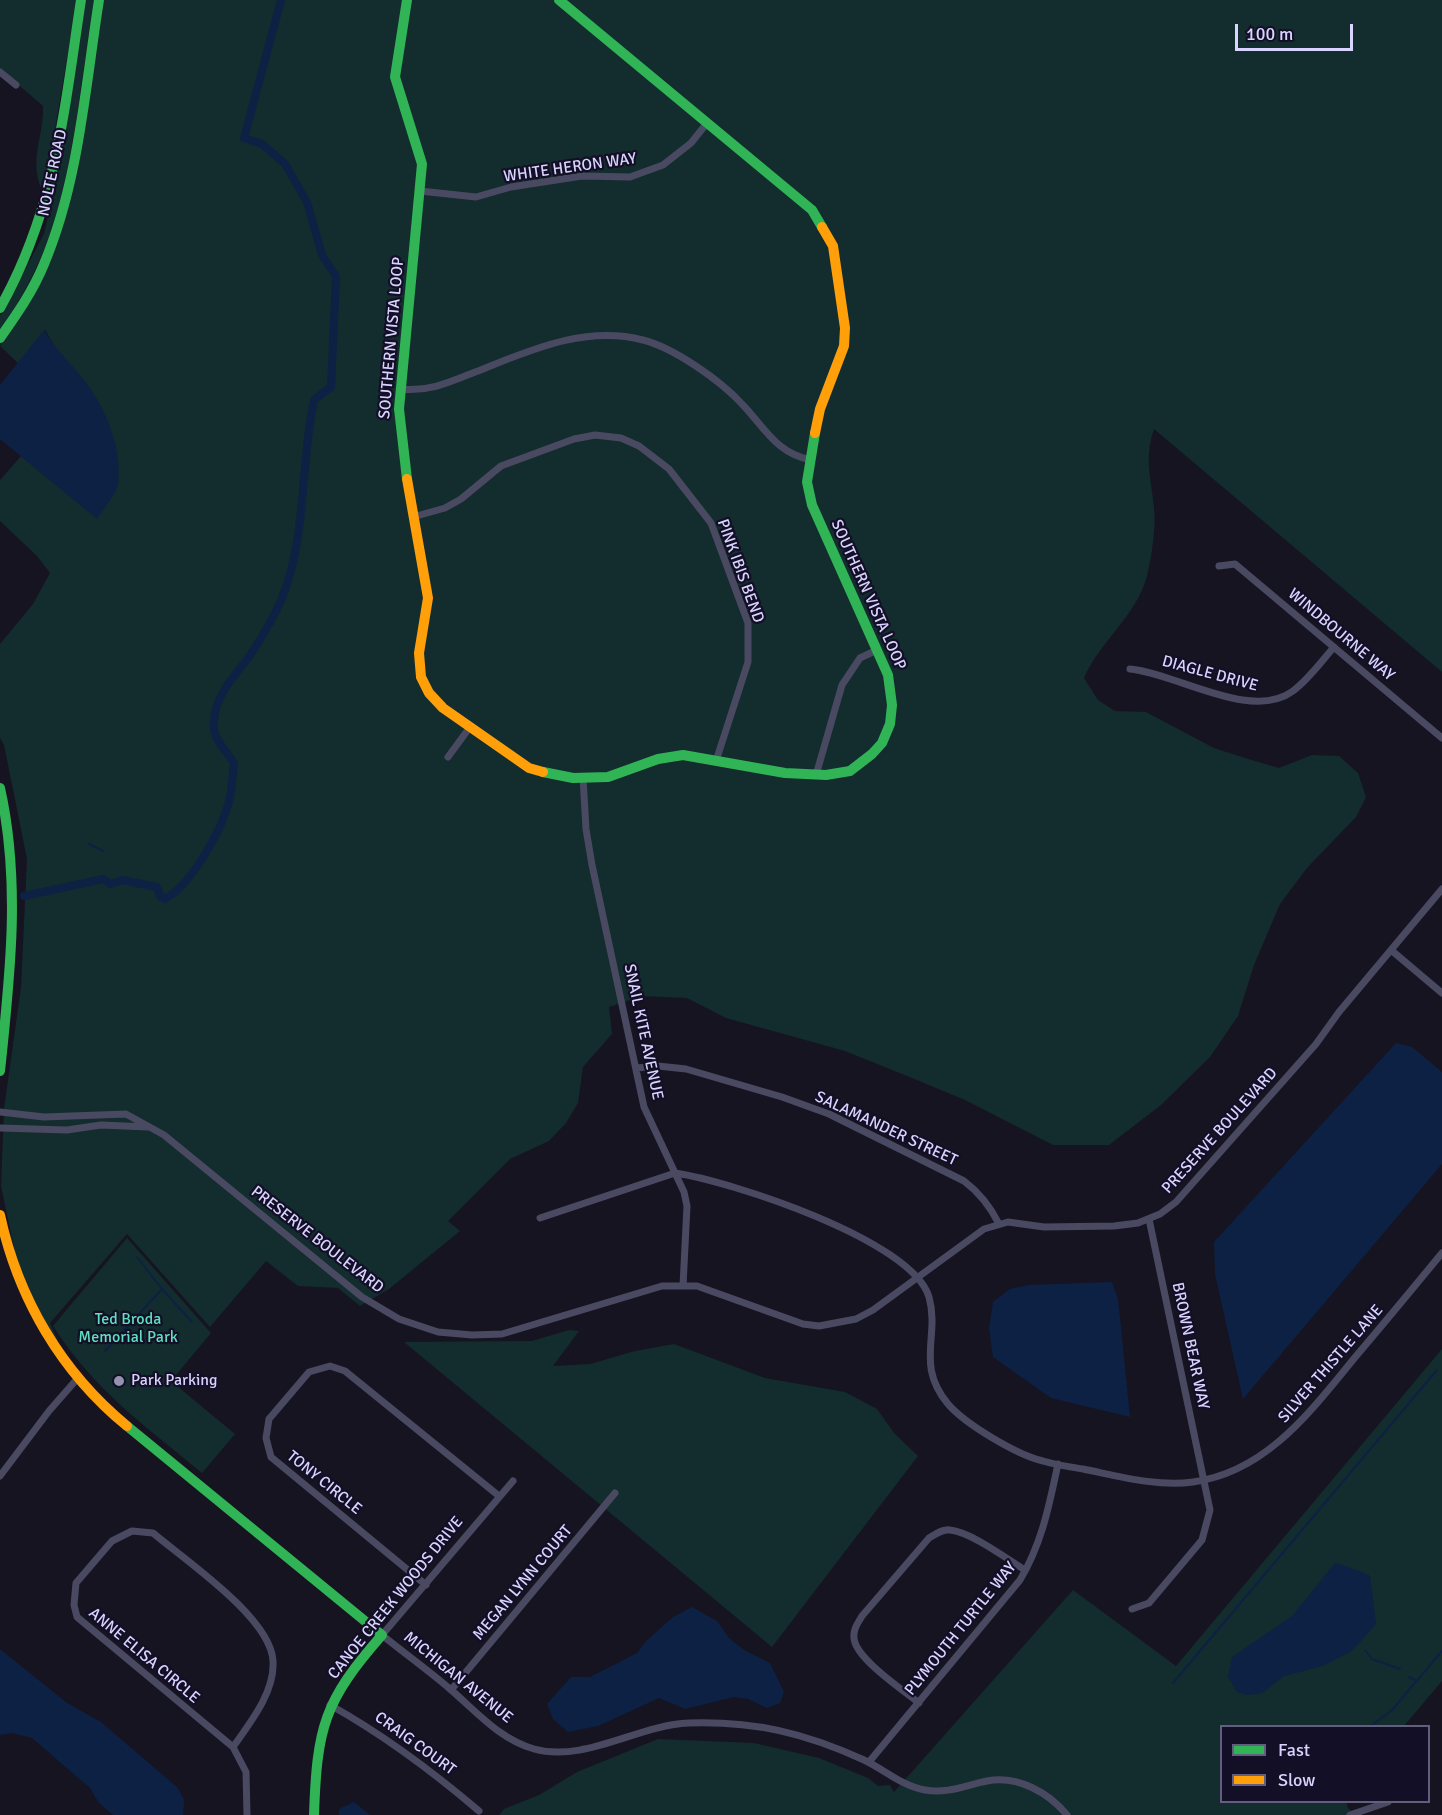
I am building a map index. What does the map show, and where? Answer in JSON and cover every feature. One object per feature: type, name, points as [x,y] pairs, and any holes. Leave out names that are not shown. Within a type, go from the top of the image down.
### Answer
[{"type":"street","name":"NOLTE ROAD","points":[[0,308],[29,254],[43,218],[58,148],[81,0]]},
{"type":"street","name":"NOLTE ROAD","points":[[0,338],[22,306],[44,264],[60,219],[70,175],[99,0]]},
{"type":"street","name":"SOUTHERN VISTA LOOP","points":[[407,0],[394,77],[422,164],[401,389],[401,444],[428,598],[419,653],[421,677],[429,693],[443,708],[529,768],[553,776],[616,776],[659,757],[683,755],[816,775],[848,772],[867,760],[882,744],[890,725],[894,703],[888,675],[812,505],[807,482],[820,409],[844,346],[845,328],[833,246],[812,210],[559,0]]},
{"type":"street","points":[[0,72],[16,85]]},
{"type":"street","name":"WHITE HERON WAY","points":[[420,191],[476,197],[511,187],[582,176],[630,177],[663,165],[691,143],[707,123]]},
{"type":"street","points":[[401,389],[434,388],[545,344],[572,338],[616,337],[643,340],[684,359],[741,402],[772,441],[784,451],[811,460]]},
{"type":"street","name":"PINK IBIS BEND","points":[[413,517],[445,508],[461,499],[501,466],[574,439],[595,435],[621,438],[639,446],[669,469],[711,523],[748,623],[748,662],[716,761]]},
{"type":"street","name":"WINDBOURNE WAY","points":[[1219,566],[1235,564],[1442,738]]},
{"type":"street","name":"DIAGLE DRIVE","points":[[1130,669],[1148,671],[1173,681],[1252,702],[1275,700],[1292,692],[1307,679],[1334,647]]},
{"type":"street","points":[[816,775],[842,685],[860,658],[877,650]]},
{"type":"street","points":[[448,757],[470,727]]},
{"type":"street","name":"SNAIL KITE AVENUE","points":[[582,777],[586,829],[592,865],[644,1107],[675,1173],[687,1206],[683,1286]]},
{"type":"street","points":[[0,788],[7,820],[13,874],[8,996],[0,1071]]},
{"type":"street","name":"PRESERVE BOULEVARD","points":[[0,1112],[44,1117],[126,1114],[136,1117],[164,1136],[362,1297],[399,1319],[438,1332],[472,1335],[502,1334],[632,1293],[662,1286],[708,1289],[803,1324],[819,1326],[856,1319],[873,1310],[963,1242],[984,1229],[1008,1222],[1044,1227],[1114,1226],[1149,1219],[1176,1202],[1316,1044],[1339,1012],[1442,890]]},
{"type":"street","points":[[1391,950],[1442,993]]},
{"type":"street","name":"SALAMANDER STREET","points":[[637,1068],[658,1066],[686,1069],[829,1114],[964,1181],[977,1191],[999,1224]]},
{"type":"street","points":[[0,1128],[67,1130],[101,1125],[148,1127]]},
{"type":"street","points":[[540,1218],[675,1173],[695,1176],[753,1192],[808,1212],[892,1256],[917,1276]]},
{"type":"street","name":"MICHIGAN AVENUE","points":[[0,1215],[8,1249],[26,1299],[51,1344],[77,1380],[103,1407],[518,1744],[551,1752],[581,1750],[659,1728],[686,1723],[776,1728],[829,1744],[869,1762],[894,1779],[926,1790],[957,1790],[990,1780],[1028,1785],[1048,1797],[1067,1815]]},
{"type":"street","name":"BROWN BEAR WAY","points":[[1132,1609],[1149,1603],[1202,1540],[1210,1510],[1149,1219]]},
{"type":"street","name":"SILVER THISTLE LANE","points":[[917,1276],[929,1296],[929,1356],[932,1376],[947,1403],[957,1414],[1016,1450],[1041,1461],[1170,1484],[1205,1479],[1231,1472],[1284,1439],[1310,1412],[1442,1253]]},
{"type":"street","name":"TONY CIRCLE","points":[[426,1585],[271,1457],[266,1438],[269,1419],[309,1372],[330,1366],[338,1368],[345,1371],[499,1496]]},
{"type":"street","points":[[0,1476],[49,1411],[77,1380]]},
{"type":"street","name":"PLYMOUTH TURTLE WAY","points":[[869,1762],[1011,1593],[1043,1533],[1058,1464]]},
{"type":"street","name":"CANOE CREEK WOODS DRIVE","points":[[314,1815],[316,1767],[330,1705],[382,1635],[513,1481]]},
{"type":"street","name":"MEGAN LYNN COURT","points":[[451,1690],[615,1493]]},
{"type":"street","points":[[919,1703],[864,1657],[855,1646],[855,1629],[862,1616],[929,1538],[942,1530],[952,1530],[969,1537],[1025,1570]]},
{"type":"street","name":"ANNE ELISA CIRCLE","points":[[233,1747],[256,1715],[268,1687],[273,1660],[266,1636],[252,1616],[153,1533],[132,1531],[112,1541],[76,1583],[74,1605],[76,1617],[233,1747],[246,1772],[247,1815]]},
{"type":"street","name":"CRAIG COURT","points":[[330,1705],[374,1729],[427,1767],[479,1811]]},
{"type":"street","points":[[1350,1815],[1385,1803]]},
{"type":"green space","points":[[0,0],[77,0],[44,194],[39,183],[36,161],[43,106],[0,69]]},
{"type":"green space","points":[[86,0],[94,0],[74,136],[63,190],[51,232],[39,261],[25,290],[0,331],[0,316],[44,234],[55,184]]},
{"type":"green space","points":[[103,0],[1442,0],[1442,672],[1154,429],[1149,459],[1154,524],[1147,576],[1135,604],[1099,652],[1084,678],[1098,700],[1115,711],[1146,712],[1214,748],[1245,758],[1279,768],[1312,755],[1339,756],[1358,773],[1366,797],[1356,817],[1307,868],[1280,904],[1254,965],[1238,1016],[1210,1057],[1161,1105],[1109,1145],[1053,1145],[965,1100],[845,1051],[726,1018],[687,998],[642,996],[609,1007],[612,1034],[583,1067],[578,1103],[566,1123],[549,1141],[510,1159],[448,1221],[460,1231],[389,1289],[360,1306],[338,1288],[298,1286],[266,1261],[210,1327],[127,1234],[50,1323],[60,1345],[38,1313],[18,1267],[1,1186],[4,1109],[21,987],[27,859],[4,745],[0,738],[0,644],[33,604],[50,573],[37,556],[0,521],[0,480],[21,456],[97,518],[116,446],[99,405],[85,382],[57,350],[45,330],[18,363],[0,346],[47,266]]},
{"type":"green space","name":"Ted Broda Memorial Park","points":[[127,1238],[211,1333],[171,1381],[235,1434],[202,1473],[121,1406],[85,1369],[53,1326]]},
{"type":"green space","points":[[569,1330],[579,1331],[553,1366],[590,1364],[635,1351],[674,1344],[765,1378],[845,1392],[877,1409],[894,1433],[918,1456],[772,1647],[404,1342],[532,1341]]},
{"type":"green space","points":[[1442,1349],[1442,1681],[1405,1725],[1220,1725],[1220,1803],[1346,1803],[1348,1808],[1357,1815],[499,1815],[504,1809],[539,1795],[577,1772],[658,1739],[754,1743],[819,1758],[868,1778],[878,1786],[890,1785],[894,1792],[1073,1590],[1176,1666]]},
{"type":"water","points":[[44,330],[99,402],[115,443],[119,470],[118,483],[112,497],[97,519],[0,439],[0,385]]},
{"type":"water","points":[[1396,1043],[1412,1047],[1442,1072],[1442,1164],[1243,1399],[1215,1274],[1214,1242]]},
{"type":"water","points":[[1112,1282],[1118,1299],[1130,1417],[1051,1398],[993,1357],[989,1328],[993,1302],[1010,1289],[1028,1285]]},
{"type":"water","points":[[1335,1563],[1370,1576],[1376,1624],[1352,1651],[1323,1666],[1284,1676],[1263,1693],[1247,1695],[1237,1692],[1228,1677],[1232,1657],[1292,1616]]},
{"type":"water","points":[[692,1607],[717,1621],[729,1638],[744,1650],[770,1663],[784,1692],[780,1703],[767,1708],[748,1699],[734,1697],[685,1709],[659,1698],[598,1726],[568,1732],[553,1719],[547,1704],[571,1677],[590,1677],[637,1653],[646,1641],[673,1617]]},
{"type":"water","points":[[0,1649],[67,1703],[101,1722],[178,1788],[184,1800],[183,1815],[113,1815],[99,1803],[90,1788],[32,1738],[12,1733],[0,1735]]},
{"type":"water","points":[[354,1802],[370,1815],[339,1815],[339,1809]]},
{"type":"waterway","points":[[24,896],[103,879],[111,884],[122,880],[157,887],[160,896],[165,899],[185,882],[204,856],[229,802],[234,764],[215,734],[214,721],[218,702],[272,620],[282,598],[296,550],[314,400],[331,387],[336,276],[322,255],[307,202],[285,164],[262,144],[244,138],[281,0]]},
{"type":"waterway","points":[[89,844],[103,851]]},
{"type":"waterway","points":[[105,1351],[162,1289],[137,1257]]},
{"type":"waterway","points":[[162,1289],[192,1322]]},
{"type":"waterway","points":[[1173,1683],[1437,1370]]},
{"type":"waterway","points":[[1365,1650],[1372,1659],[1400,1669]]},
{"type":"waterway","points":[[1372,1725],[1392,1710],[1442,1651]]},
{"type":"waterway","points":[[1409,1677],[1417,1681]]},
{"type":"traffic: fast","points":[[0,308],[19,271],[46,196],[63,120],[81,0]]},
{"type":"traffic: fast","points":[[0,338],[40,274],[56,232],[73,167],[99,0]]},
{"type":"traffic: fast","points":[[407,0],[395,77],[422,164],[399,409],[407,479]]},
{"type":"traffic: fast","points":[[559,0],[812,210],[822,227]]},
{"type":"traffic: fast","points":[[543,772],[573,778],[608,777],[658,759],[683,755],[785,773],[826,775],[850,771],[882,743],[890,724],[892,705],[888,675],[812,505],[807,482],[815,433]]},
{"type":"traffic: fast","points":[[0,788],[6,823],[12,894],[10,964],[0,1071]]},
{"type":"traffic: fast","points":[[127,1426],[382,1635],[347,1679],[327,1717],[318,1759],[314,1815]]},
{"type":"traffic: slow","points":[[815,433],[820,409],[844,346],[845,328],[833,246],[822,227]]},
{"type":"traffic: slow","points":[[407,479],[428,598],[419,653],[421,677],[429,693],[443,708],[529,768],[543,772]]},
{"type":"traffic: slow","points":[[0,1215],[18,1275],[46,1331],[82,1382],[127,1426]]},
{"type":"place","name":"Park Parking","points":[[119,1381]]}]
